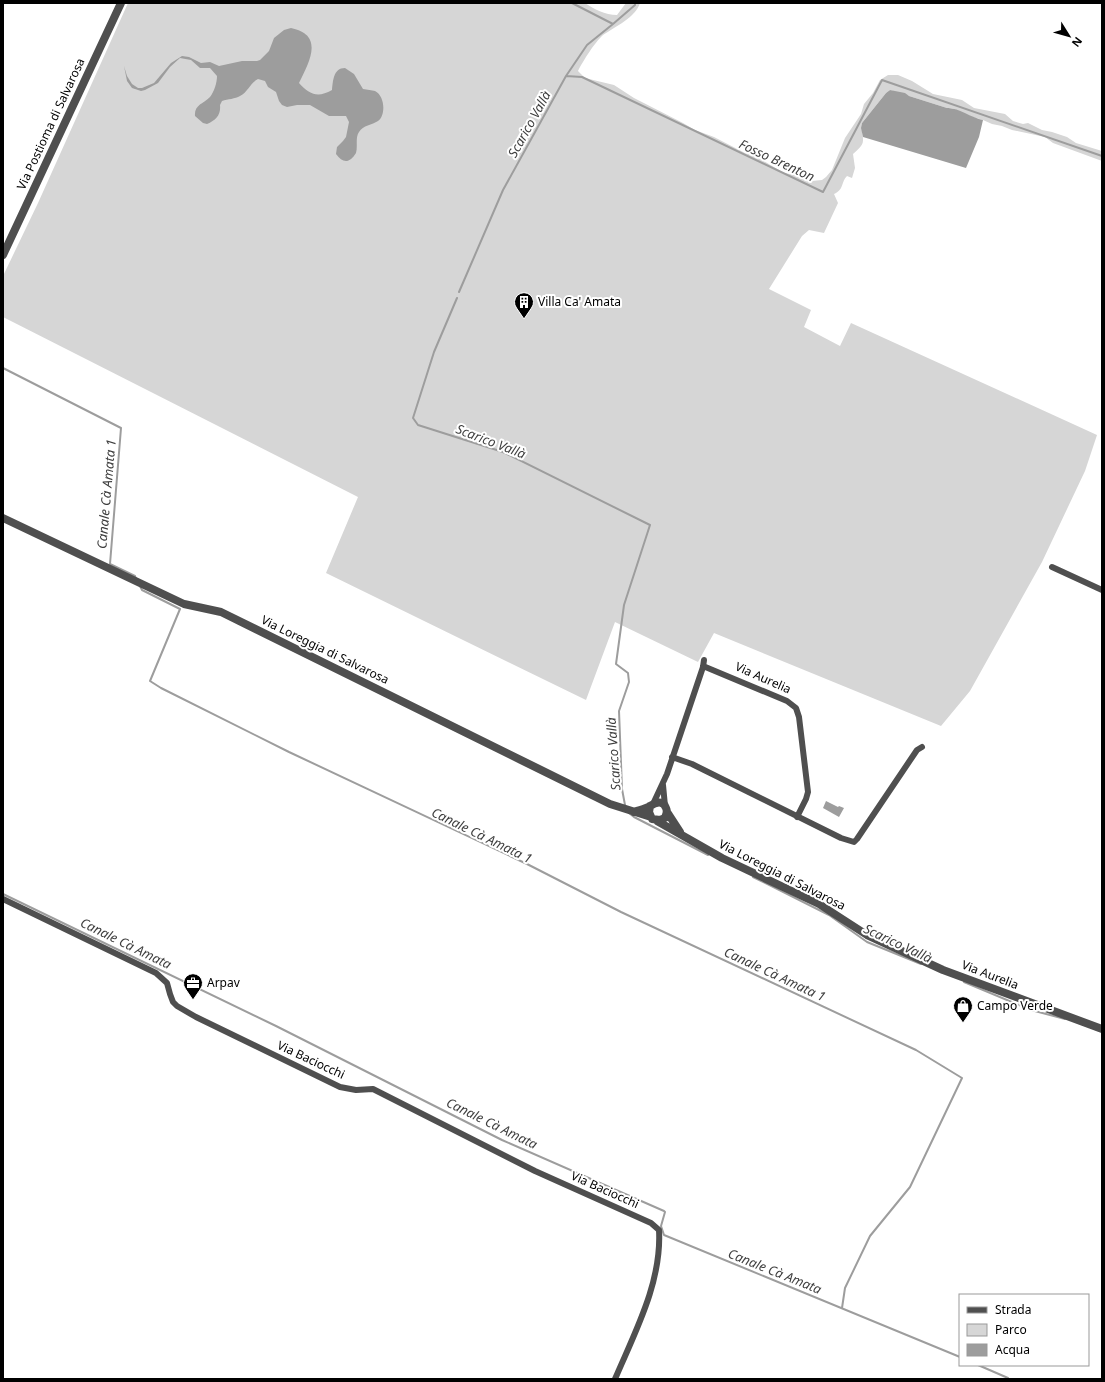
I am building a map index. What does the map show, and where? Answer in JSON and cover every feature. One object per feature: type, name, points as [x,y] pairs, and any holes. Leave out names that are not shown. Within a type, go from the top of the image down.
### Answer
[{"type":"street","name":"Via Postioma di Salvarosa","points":[[3,255],[121,3]]},
{"type":"street","name":"Via Loreggia di Salvarosa","points":[[3,518],[184,604],[221,612],[610,804],[654,819],[722,858],[819,904],[867,935],[895,947]]},
{"type":"street","points":[[1052,567],[1102,590]]},
{"type":"street","name":"Via Aurelia","points":[[672,757],[704,663],[787,701],[796,708],[800,722],[808,792],[797,817]]},
{"type":"street","points":[[663,784],[666,815],[662,819],[654,819],[649,812],[651,805],[663,784],[672,757],[692,764],[841,838],[855,842],[917,750],[922,747]]},
{"type":"street","points":[[630,810],[660,803],[666,809]]},
{"type":"street","name":"Via Loreggia di Salvarosa","points":[[666,809],[680,833]]},
{"type":"street","name":"Via Baciocchi","points":[[3,899],[156,974],[167,983],[173,1002],[196,1017],[340,1087],[356,1090],[373,1089],[535,1171],[651,1223],[659,1230],[660,1245],[656,1271],[644,1312],[615,1379]]},
{"type":"street","name":"Via Aurelia","points":[[895,947],[943,970],[1102,1030]]},
{"type":"green space","points":[[128,3],[585,3],[608,14],[617,15],[626,3],[640,3],[638,8],[630,17],[600,38],[589,52],[578,71],[585,78],[614,85],[634,98],[695,130],[714,137],[745,153],[755,156],[784,173],[808,177],[812,181],[822,180],[826,177],[832,170],[845,138],[861,114],[864,104],[873,93],[880,80],[888,75],[898,75],[912,81],[933,94],[962,100],[974,108],[1005,114],[1013,121],[1023,124],[1028,123],[1042,130],[1067,137],[1076,143],[1102,151],[1102,161],[1053,143],[1045,137],[992,124],[952,108],[947,108],[890,90],[862,123],[863,141],[860,147],[853,154],[855,168],[852,178],[847,176],[841,188],[834,194],[838,203],[824,233],[809,230],[802,236],[769,289],[811,310],[804,327],[840,346],[851,323],[1097,435],[1085,471],[1042,562],[970,691],[941,726],[714,633],[698,662],[615,622],[586,700],[326,573],[358,497],[3,317],[3,276],[38,203]]},
{"type":"water","points":[[291,28],[302,32],[308,37],[311,43],[312,50],[310,58],[299,83],[307,90],[314,94],[322,94],[332,90],[334,76],[338,70],[345,68],[354,74],[363,89],[375,91],[381,97],[383,110],[381,118],[378,121],[365,126],[361,130],[357,137],[356,153],[349,160],[344,161],[336,154],[337,147],[346,137],[349,122],[346,116],[329,116],[310,105],[287,107],[282,105],[276,92],[268,87],[265,81],[258,79],[240,96],[222,101],[220,105],[220,112],[217,117],[207,124],[203,123],[195,116],[195,112],[197,107],[213,93],[217,76],[210,68],[200,68],[191,60],[180,58],[170,67],[158,83],[145,90],[141,91],[132,88],[127,81],[124,66],[127,76],[132,84],[138,88],[142,88],[154,83],[171,63],[182,56],[189,57],[201,63],[210,62],[219,66],[242,61],[257,61],[269,51],[274,38],[284,30]]},
{"type":"water","points":[[890,90],[905,93],[909,96],[947,108],[955,109],[983,120],[979,137],[966,168],[863,137],[861,128],[862,123]]},
{"type":"water","points":[[826,801],[838,807],[844,808],[839,817],[823,808]]},
{"type":"waterway","name":"Fosso Brenton","points":[[572,3],[613,24],[587,45],[566,76],[582,77],[823,192],[882,80],[1102,156]]},
{"type":"waterway","points":[[613,24],[635,5],[635,3]]},
{"type":"waterway","name":"Scarico Vallà","points":[[459,292],[503,190],[566,76]]},
{"type":"waterway","name":"Scarico Vallà","points":[[457,298],[434,352],[413,418],[418,425],[503,452],[650,525],[624,605],[616,664],[628,673],[629,682],[619,711],[622,789],[625,805]]},
{"type":"waterway","name":"Canale Cà Amata 1","points":[[3,368],[121,428],[110,564],[135,576],[136,579]]},
{"type":"waterway","name":"Canale Cà Amata 1","points":[[140,586],[142,590],[180,609],[150,681],[161,688],[289,752],[527,864],[621,912],[916,1050],[962,1078],[910,1187],[870,1236],[845,1288],[842,1308]]},
{"type":"waterway","name":"Scarico Vallà","points":[[629,813],[708,855]]},
{"type":"waterway","name":"Scarico Vallà","points":[[753,877],[829,915],[867,942],[921,964]]},
{"type":"waterway","name":"Canale Cà Amata","points":[[3,894],[276,1026],[502,1140],[664,1211],[661,1226],[664,1235],[959,1357]]},
{"type":"waterway","name":"Scarico Vallà","points":[[964,982],[1031,1010],[1065,1019]]},
{"type":"waterway","name":"Canale Cà Amata","points":[[980,1366],[1008,1379]]},
{"type":"place","name":"Villa Ca' Amata","points":[[524,319]]},
{"type":"place","name":"Arpav","points":[[193,1000]]},
{"type":"place","name":"Campo Verde","points":[[963,1023]]}]
